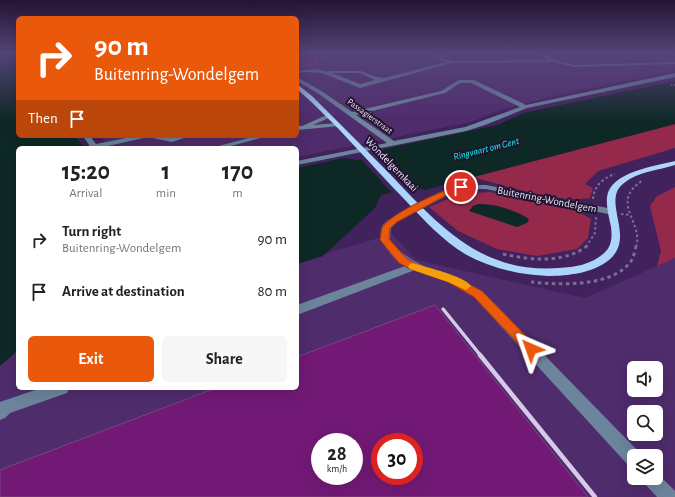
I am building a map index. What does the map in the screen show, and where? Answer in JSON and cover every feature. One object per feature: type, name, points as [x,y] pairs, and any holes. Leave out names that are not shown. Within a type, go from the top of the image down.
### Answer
[{"type":"main road","name":"Wondelgemkaai","points":[[299,88],[338,125],[427,218],[450,239],[481,257],[518,269],[562,272],[579,270],[592,265],[611,252],[617,237],[612,212],[611,196],[613,188],[619,182],[629,177],[675,163]]},
{"type":"street","points":[[335,76],[351,84],[360,86],[393,76]]},
{"type":"street","points":[[370,76],[376,79],[382,79]]},
{"type":"street","points":[[299,163],[483,124],[526,107],[669,76]]},
{"type":"street","name":"Passagierstraat","points":[[299,80],[352,114],[392,143]]},
{"type":"street","points":[[352,114],[443,92],[459,82],[472,81],[526,107]]},
{"type":"street","points":[[300,128],[329,116]]},
{"type":"street","points":[[300,128],[338,125]]},
{"type":"street","points":[[103,146],[137,138]]},
{"type":"street","points":[[162,138],[172,140],[180,138]]},
{"type":"street","points":[[223,146],[257,138]]},
{"type":"street","name":"Buitenring-Wondelgem","points":[[612,212],[486,188],[461,187],[449,191],[394,220],[386,227],[385,240],[388,246],[402,261],[413,267],[451,279],[478,294],[627,452]]},
{"type":"street","points":[[299,309],[413,267]]},
{"type":"street","points":[[0,413],[5,407],[56,390]]},
{"type":"street","points":[[658,485],[669,497]]},
{"type":"path","points":[[631,216],[627,204],[628,194],[633,187],[644,180]]},
{"type":"path","points":[[497,252],[518,258],[541,260],[560,258],[578,253],[590,245],[596,235],[597,224],[594,208]]},
{"type":"shaded area","points":[[299,76],[646,76],[503,109],[471,122],[299,157],[299,146],[108,146],[102,138],[299,138]]},
{"type":"shaded area","points":[[675,124],[675,148],[598,171],[585,184],[593,188],[590,198],[577,199],[547,196],[472,177]]},
{"type":"shaded area","points":[[675,187],[675,258],[657,266],[661,251],[650,206],[656,197]]},
{"type":"shaded area","points":[[490,192],[577,211],[591,219],[588,238],[577,249],[537,256],[497,249],[458,231],[429,207],[460,194]]},
{"type":"shaded area","points":[[392,234],[416,260],[585,298],[675,258],[675,497],[0,497],[0,366],[16,352],[16,390],[299,390],[299,261]]},
{"type":"water","points":[[0,76],[16,76],[16,138],[77,138],[83,146],[16,146],[16,352],[0,366]]},
{"type":"water","name":"Ringvaart om Gent","points":[[675,81],[675,124],[425,190],[412,187],[381,195],[375,208],[323,256],[299,263],[299,168],[344,158],[357,160],[381,155],[384,149],[498,125],[523,113]]},
{"type":"water","points":[[478,204],[504,208],[529,219],[527,223],[517,227],[469,211],[473,206]]},
{"type":"pier","points":[[375,154],[410,189],[393,194],[360,158]]},
{"type":"building","points":[[435,305],[588,497],[0,497],[0,470],[211,390],[299,390],[299,356]]},
{"type":"railway","points":[[443,309],[481,356]]},
{"type":"railway","points":[[480,355],[595,497]]},
{"type":"slow traffic","points":[[413,267],[451,279],[466,286]]},
{"type":"route","points":[[461,187],[449,191],[394,220],[386,227],[384,233],[385,240],[388,246],[402,261],[413,267],[451,279],[478,294],[531,349]]}]
